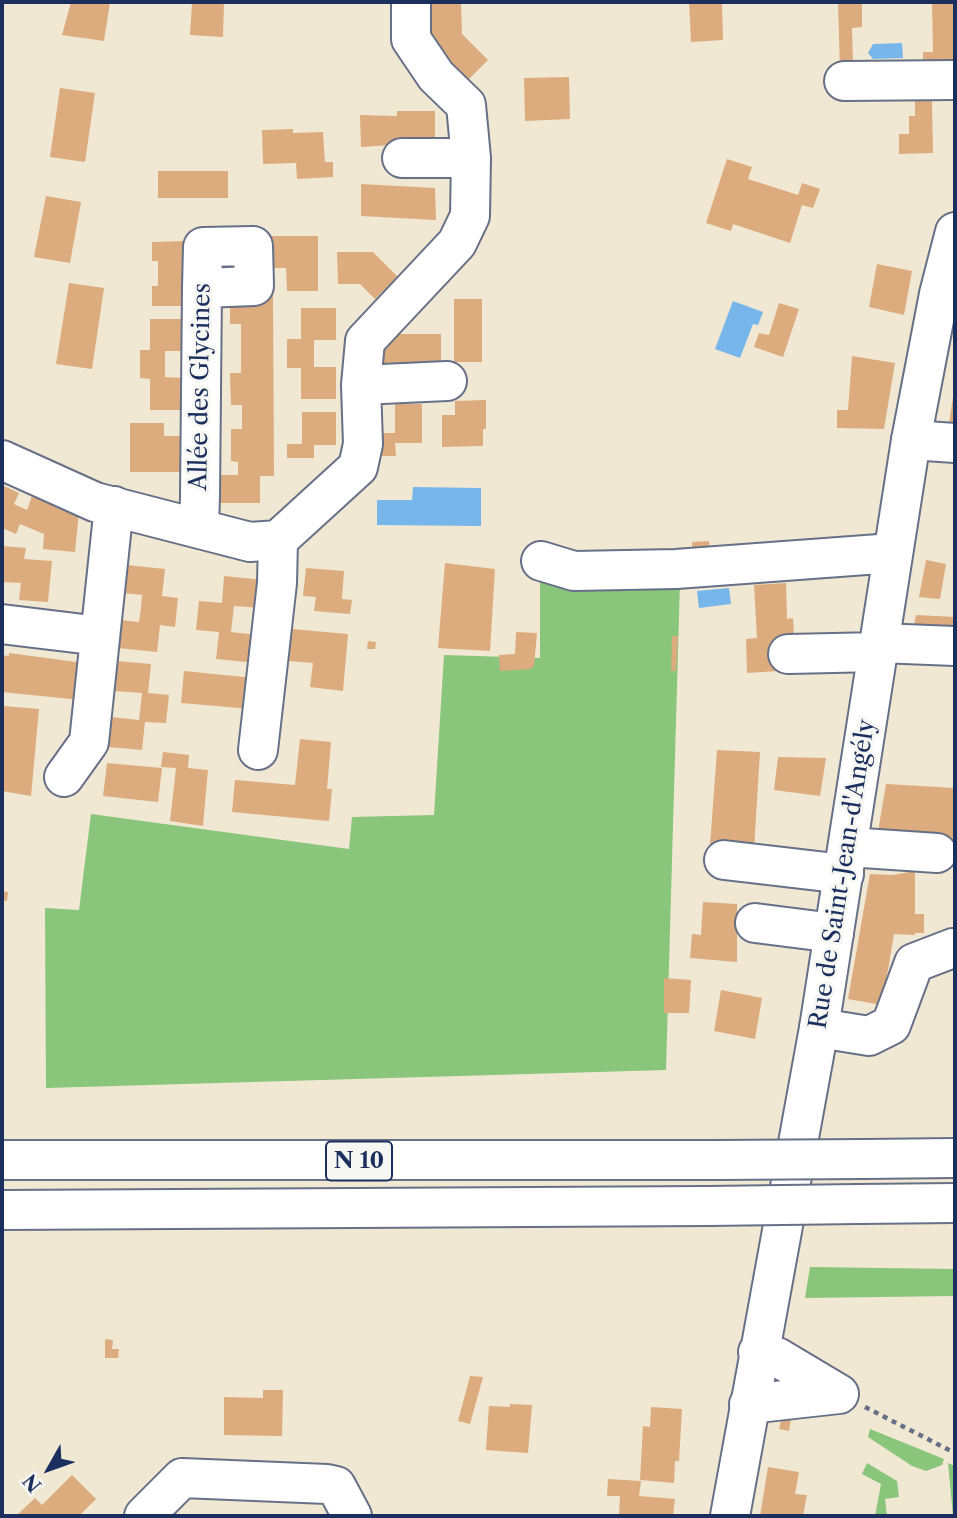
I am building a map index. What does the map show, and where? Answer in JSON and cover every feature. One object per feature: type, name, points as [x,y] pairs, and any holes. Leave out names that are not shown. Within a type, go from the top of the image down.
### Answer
[{"type":"main road","points":[[258,750],[278,583],[278,540],[358,467],[363,444],[360,385],[365,341],[457,243],[470,216],[471,158],[466,105],[436,76],[411,39],[411,2]]},
{"type":"main road","points":[[844,81],[955,80]]},
{"type":"main road","points":[[402,158],[471,158]]},
{"type":"main road","name":"Rue de Saint-Jean-d'Angély","points":[[730,1516],[819,1028],[911,440],[947,295],[955,232]]},
{"type":"main road","name":"Allée des Glycines","points":[[199,527],[202,288],[203,247],[253,246],[254,286],[202,288]]},
{"type":"main road","points":[[360,385],[447,381]]},
{"type":"main road","points":[[911,440],[955,443]]},
{"type":"main road","name":"Allée des Glycines","points":[[2,460],[95,502],[250,542],[278,540]]},
{"type":"main road","points":[[65,777],[89,742],[114,506]]},
{"type":"main road","points":[[541,561],[574,571],[676,569],[893,553]]},
{"type":"main road","points":[[2,624],[100,636]]},
{"type":"main road","points":[[789,654],[878,647],[955,646]]},
{"type":"main road","points":[[724,860],[846,860],[937,853]]},
{"type":"main road","points":[[755,923],[834,933]]},
{"type":"main road","points":[[819,1028],[869,1036],[891,1026],[914,963],[953,948]]},
{"type":"main road","name":"N 10","points":[[2,1160],[955,1158]]},
{"type":"main road","name":"N 10","points":[[2,1210],[955,1203]]},
{"type":"main road","points":[[758,1352],[776,1357],[839,1394]]},
{"type":"main road","points":[[749,1404],[839,1394]]},
{"type":"main road","points":[[144,1516],[182,1478],[336,1486],[352,1516]]},
{"type":"path","points":[[839,1394],[955,1453]]},
{"type":"green space","points":[[540,582],[680,582],[666,1070],[46,1088],[45,908],[79,910],[91,814],[349,849],[352,817],[434,815],[444,655],[540,658]]},
{"type":"green space","points":[[810,1267],[955,1269],[955,1296],[805,1298]]},
{"type":"green space","points":[[870,1429],[944,1459],[942,1465],[926,1471],[912,1466],[868,1437]]},
{"type":"green space","points":[[867,1463],[897,1481],[899,1497],[885,1499],[887,1516],[875,1516],[881,1484],[862,1474]]},
{"type":"green space","points":[[948,1463],[955,1466],[955,1516],[953,1516]]},
{"type":"water","points":[[902,43],[903,58],[873,59],[868,53],[873,44]]},
{"type":"water","points":[[733,301],[763,312],[758,325],[753,324],[740,358],[715,349]]},
{"type":"water","points":[[413,487],[481,488],[481,526],[377,525],[377,500],[412,500]]},
{"type":"water","points":[[729,588],[731,604],[699,608],[697,591]]},
{"type":"building","points":[[71,2],[110,2],[104,41],[62,35]]},
{"type":"building","points":[[192,2],[224,2],[223,37],[190,35]]},
{"type":"building","points":[[429,2],[461,2],[462,34],[488,60],[465,83],[429,47]]},
{"type":"building","points":[[689,2],[722,2],[723,40],[691,42]]},
{"type":"building","points":[[838,2],[862,2],[862,27],[852,28],[853,64],[923,62],[923,52],[933,52],[932,2],[955,2],[955,69],[840,72]]},
{"type":"building","points":[[569,77],[570,119],[525,121],[524,78]]},
{"type":"building","points":[[60,88],[95,93],[85,162],[50,157]]},
{"type":"building","points":[[915,101],[932,101],[933,153],[899,154],[899,134],[909,134],[909,116],[915,116]]},
{"type":"building","points":[[397,111],[435,111],[435,142],[361,147],[360,115],[397,116]]},
{"type":"building","points":[[293,129],[293,133],[323,132],[325,162],[333,162],[333,177],[297,179],[296,163],[263,164],[262,130]]},
{"type":"building","points":[[727,159],[752,167],[748,179],[798,195],[802,183],[820,189],[813,208],[802,205],[790,243],[733,224],[731,231],[706,223]]},
{"type":"building","points":[[158,171],[228,171],[228,198],[158,198]]},
{"type":"building","points":[[361,184],[435,188],[436,220],[361,216]]},
{"type":"building","points":[[46,196],[81,202],[70,263],[34,257]]},
{"type":"building","points":[[262,236],[318,236],[318,291],[287,291],[286,268],[262,268]]},
{"type":"building","points":[[187,241],[187,306],[152,306],[152,286],[158,286],[158,261],[152,261],[152,242]]},
{"type":"building","points":[[337,252],[373,252],[398,277],[375,299],[360,284],[338,284]]},
{"type":"building","points":[[877,264],[912,271],[904,315],[869,307]]},
{"type":"building","points":[[69,283],[104,288],[92,369],[56,364]]},
{"type":"building","points":[[273,292],[274,476],[260,476],[260,503],[220,503],[220,475],[238,475],[238,462],[231,461],[231,429],[242,429],[242,405],[231,405],[230,373],[241,373],[241,324],[230,324],[230,293]]},
{"type":"building","points":[[454,299],[482,299],[482,362],[454,362]]},
{"type":"building","points":[[779,303],[799,309],[783,357],[754,347],[759,333],[769,335]]},
{"type":"building","points":[[301,308],[336,308],[336,340],[314,340],[314,367],[336,367],[336,399],[301,399],[301,368],[287,368],[287,339],[301,339]]},
{"type":"building","points":[[150,319],[183,319],[183,351],[165,351],[165,377],[183,378],[183,410],[150,410],[150,379],[140,378],[140,350],[150,350]]},
{"type":"building","points":[[394,334],[441,334],[441,367],[383,367],[383,346]]},
{"type":"building","points":[[852,356],[895,363],[884,429],[837,428],[837,410],[848,410]]},
{"type":"building","points":[[954,391],[955,429],[948,429]]},
{"type":"building","points":[[486,400],[483,446],[442,447],[442,415],[455,415],[455,401]]},
{"type":"building","points":[[395,404],[422,404],[422,443],[395,443],[396,456],[381,456],[381,433],[395,433]]},
{"type":"building","points":[[302,412],[336,412],[336,445],[314,445],[314,458],[287,458],[287,444],[302,444]]},
{"type":"building","points":[[130,423],[164,423],[164,436],[183,436],[183,472],[130,472]]},
{"type":"building","points":[[2,485],[19,493],[14,504],[27,510],[33,493],[79,512],[75,552],[43,549],[44,534],[20,524],[16,534],[2,528]]},
{"type":"building","points":[[709,541],[710,555],[693,557],[692,542]]},
{"type":"building","points":[[2,546],[26,548],[24,559],[52,561],[48,602],[19,600],[21,583],[2,582]]},
{"type":"building","points":[[926,560],[946,564],[940,599],[919,597]]},
{"type":"building","points":[[445,563],[495,569],[490,651],[438,648]]},
{"type":"building","points":[[126,565],[165,569],[162,596],[178,598],[175,627],[160,625],[157,652],[118,648],[120,620],[139,622],[141,608],[142,595],[123,593]]},
{"type":"building","points":[[306,568],[344,571],[342,599],[352,600],[350,614],[314,611],[316,597],[303,596]]},
{"type":"building","points":[[224,576],[264,580],[261,608],[234,606],[231,632],[258,635],[256,663],[216,659],[219,632],[196,630],[199,601],[222,603]]},
{"type":"building","points":[[786,583],[787,619],[793,618],[794,636],[776,637],[778,671],[747,673],[746,639],[757,638],[754,585]]},
{"type":"building","points":[[916,615],[955,617],[955,638],[912,636]]},
{"type":"building","points":[[292,629],[348,634],[343,691],[310,687],[313,663],[289,661]]},
{"type":"building","points":[[516,632],[537,633],[534,666],[530,669],[500,671],[499,655],[515,654]]},
{"type":"building","points":[[672,636],[678,636],[676,671],[671,671]]},
{"type":"building","points":[[368,641],[376,642],[375,649],[367,649]]},
{"type":"building","points":[[9,653],[84,663],[80,700],[2,692],[2,655],[9,656]]},
{"type":"building","points":[[117,661],[151,664],[148,693],[169,695],[166,723],[145,722],[142,750],[108,747],[111,717],[139,720],[142,693],[114,691]]},
{"type":"building","points":[[184,671],[254,678],[251,709],[181,703]]},
{"type":"building","points":[[3,706],[39,709],[31,796],[2,791]]},
{"type":"building","points":[[300,739],[331,742],[327,789],[332,789],[329,821],[232,812],[235,780],[295,785]]},
{"type":"building","points":[[717,750],[760,752],[754,849],[710,845]]},
{"type":"building","points":[[163,752],[189,755],[188,768],[208,770],[203,826],[170,821],[176,768],[161,767]]},
{"type":"building","points":[[778,757],[826,758],[820,796],[774,790]]},
{"type":"building","points":[[107,763],[162,768],[158,802],[103,796]]},
{"type":"building","points":[[886,784],[955,788],[955,844],[877,838]]},
{"type":"building","points":[[915,871],[915,914],[924,914],[924,933],[894,934],[882,1005],[848,999],[870,874],[893,875]]},
{"type":"building","points":[[2,891],[8,892],[7,901],[2,900]]},
{"type":"building","points":[[703,902],[737,904],[737,962],[690,958],[692,934],[701,935]]},
{"type":"building","points":[[664,978],[691,980],[689,1013],[664,1013]]},
{"type":"building","points":[[721,990],[762,998],[755,1039],[714,1031]]},
{"type":"building","points":[[105,1339],[113,1340],[112,1349],[119,1349],[118,1358],[105,1358]]},
{"type":"building","points":[[470,1376],[483,1377],[470,1424],[458,1421]]},
{"type":"building","points":[[263,1390],[283,1390],[282,1436],[224,1435],[224,1397],[263,1398]]},
{"type":"building","points":[[510,1404],[532,1405],[528,1453],[486,1450],[489,1406],[510,1407]]},
{"type":"building","points":[[651,1407],[682,1409],[679,1461],[675,1461],[674,1483],[640,1480],[643,1426],[650,1427]]},
{"type":"building","points":[[782,1417],[791,1419],[789,1431],[779,1429]]},
{"type":"building","points":[[768,1467],[799,1472],[795,1494],[807,1495],[803,1516],[760,1516]]},
{"type":"building","points":[[72,1475],[96,1499],[79,1516],[16,1516],[35,1498],[42,1505]]},
{"type":"building","points":[[608,1479],[641,1481],[639,1496],[675,1499],[673,1516],[619,1514],[620,1496],[607,1496]]}]
